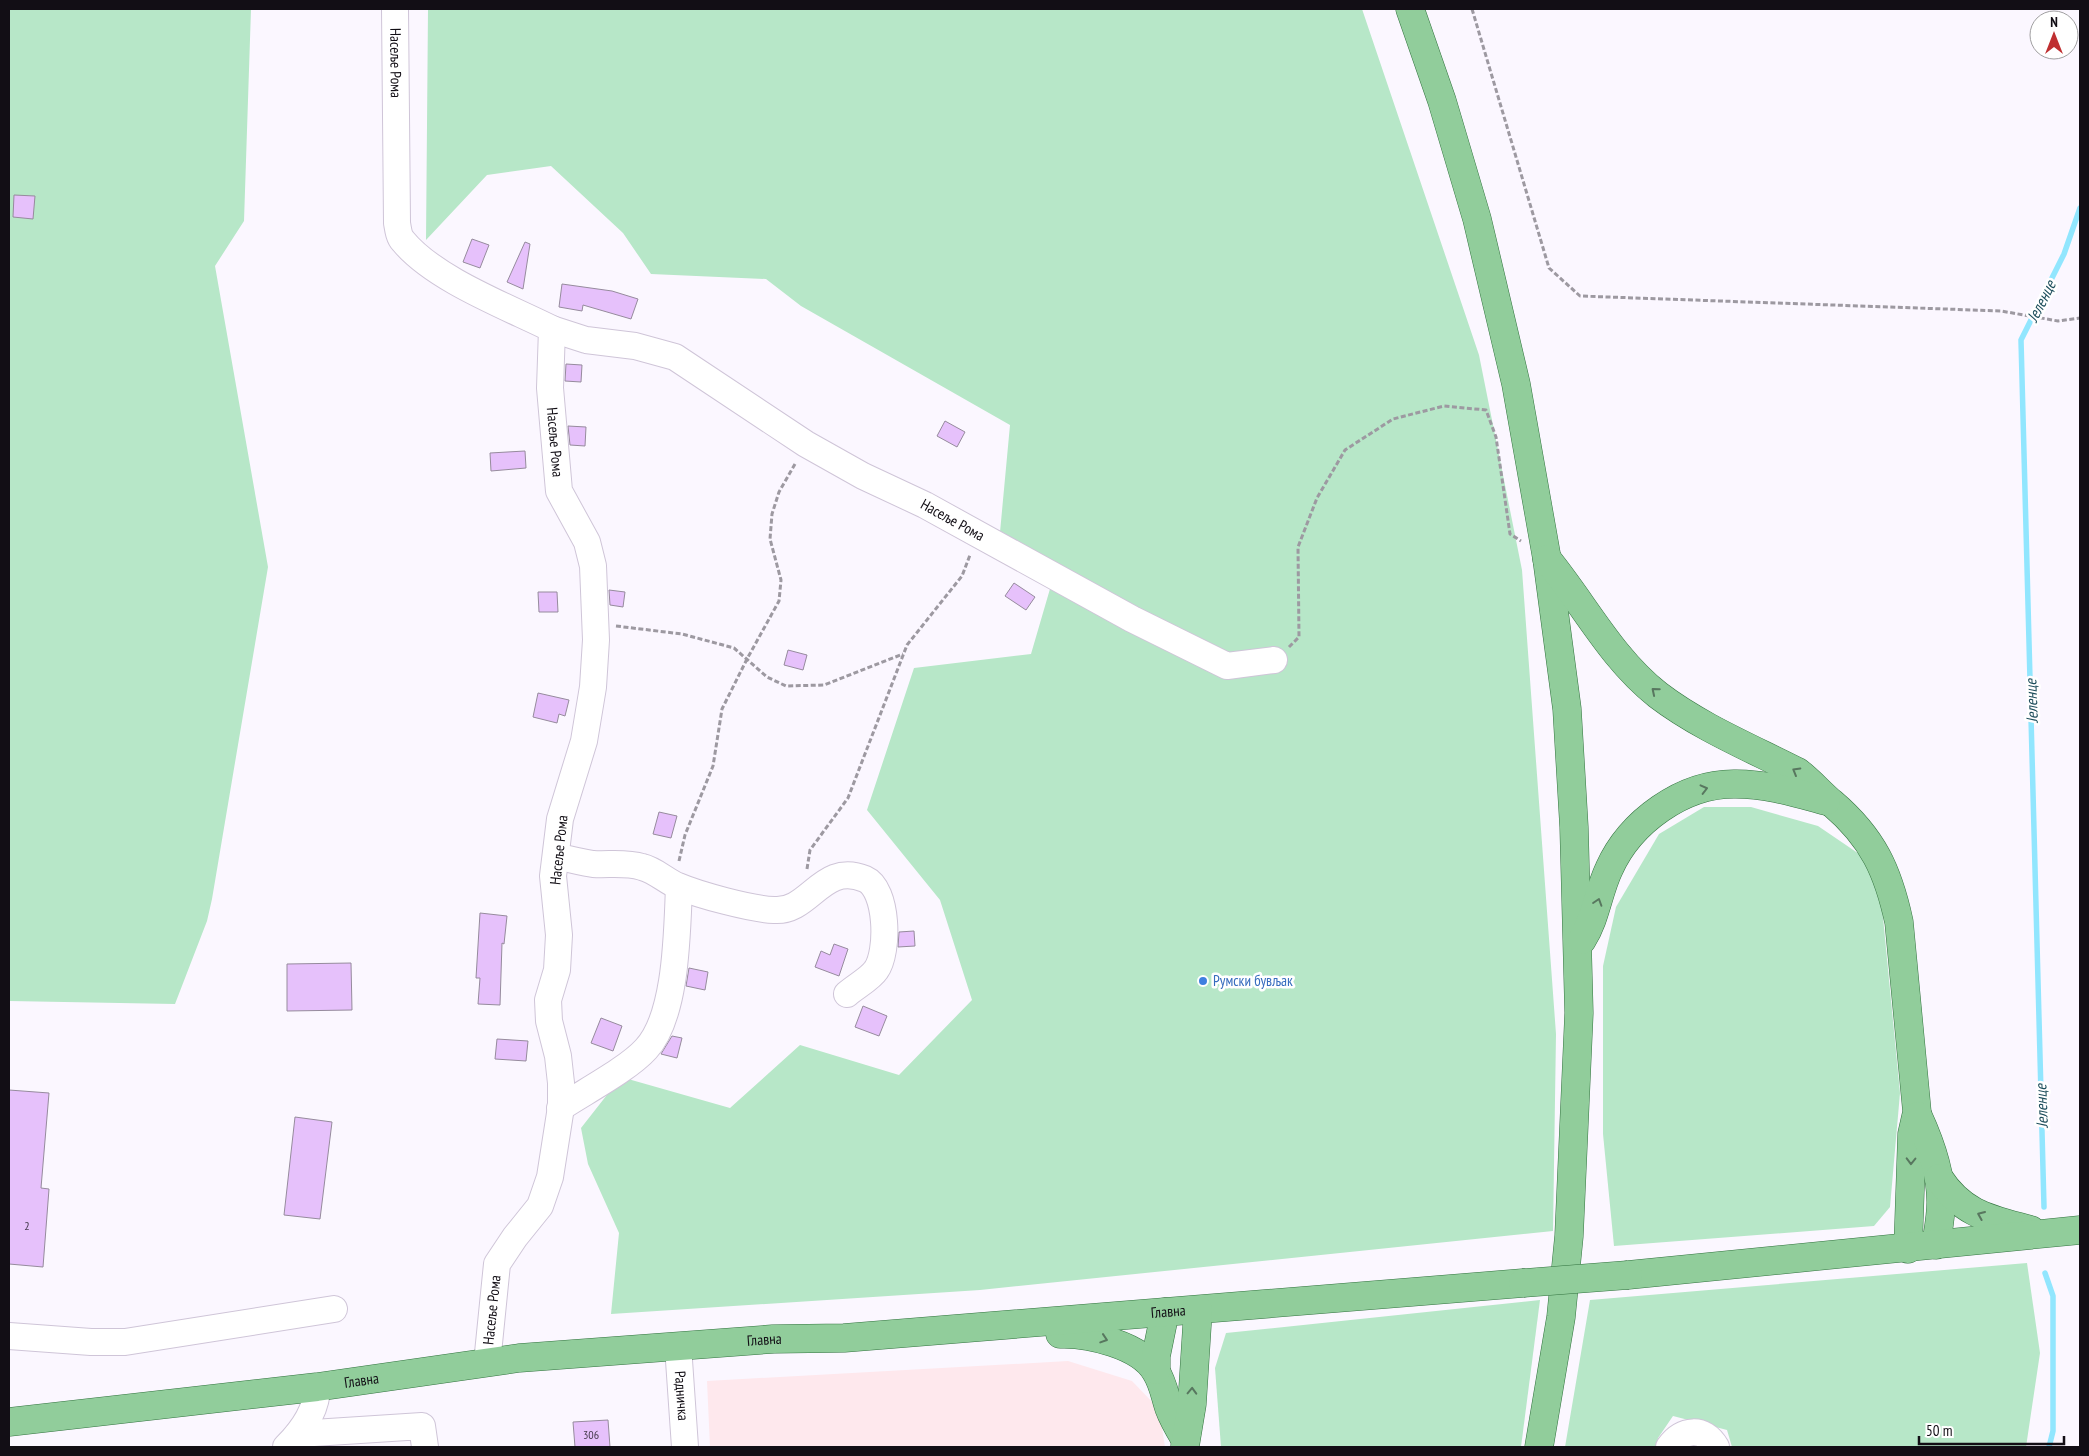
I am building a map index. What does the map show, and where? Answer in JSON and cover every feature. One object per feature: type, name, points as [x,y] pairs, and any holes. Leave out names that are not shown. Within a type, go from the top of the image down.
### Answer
[{"type":"main road","points":[[1410,9],[1442,101],[1478,219],[1516,384],[1547,559],[1567,709],[1578,946],[1579,1013],[1569,1236],[1561,1317],[1539,1447]]},
{"type":"main road","points":[[1547,559],[1618,654],[1658,695],[1692,717],[1798,772],[1819,788],[1855,824],[1882,863],[1893,896],[1903,954],[1917,1112],[1912,1134],[1908,1249]]},
{"type":"main road","points":[[1578,946],[1590,924],[1608,870],[1615,857],[1642,824],[1678,799],[1705,788],[1735,784],[1788,790],[1832,803]]},
{"type":"main road","points":[[1917,1112],[1926,1133],[1939,1178],[1941,1204],[1936,1245]]},
{"type":"main road","points":[[1939,1178],[1950,1195],[1968,1209],[1997,1221],[2045,1234]]},
{"type":"main road","name":"Главна","points":[[9,1422],[316,1388],[487,1363],[773,1339],[844,1338],[1628,1275],[1908,1249],[2080,1230]]},
{"type":"main road","points":[[1185,1443],[1191,1411],[1198,1310]]},
{"type":"main road","points":[[1165,1312],[1156,1356],[1156,1370],[1185,1443]]},
{"type":"main road","points":[[1004,1325],[1043,1333],[1083,1334],[1103,1339],[1133,1353],[1156,1370]]},
{"type":"street","name":"Насеље Рома","points":[[395,9],[397,223],[401,240],[417,255],[453,280],[552,329],[586,340],[636,346],[676,357],[806,444],[1132,619],[1227,666],[1274,660]]},
{"type":"street","name":"Насеље Рома","points":[[487,1363],[497,1264],[515,1237],[540,1206],[550,1178],[560,1108],[561,1083],[558,1056],[549,1021],[548,1000],[557,970],[559,935],[554,876],[560,819],[584,741],[592,687],[596,623],[593,566],[587,542],[559,491],[550,388],[552,329]]},
{"type":"street","points":[[556,856],[594,864],[643,867],[679,887],[755,908],[776,911],[793,908],[813,891],[836,876],[849,875],[866,880],[874,888],[881,903],[884,919],[883,954],[876,970],[847,994]]},
{"type":"street","points":[[560,1108],[635,1059],[647,1049],[655,1036],[665,1012],[676,952],[679,887]]},
{"type":"street","points":[[9,1336],[92,1342],[125,1342],[334,1308]]},
{"type":"street","name":"Радничка","points":[[678,1346],[685,1447]]},
{"type":"street","points":[[292,1441],[316,1399],[316,1388]]},
{"type":"street","points":[[292,1441],[422,1426],[425,1447]]},
{"type":"street","points":[[1669,1447],[1680,1435],[1690,1432],[1703,1434],[1712,1440],[1716,1447]]},
{"type":"path","points":[[1472,9],[1549,268],[1580,296],[2001,311],[2058,321],[2080,318]]},
{"type":"path","points":[[1274,660],[1300,637],[1298,547],[1317,498],[1345,450],[1393,419],[1444,406],[1486,410],[1496,437],[1510,534],[1547,559]]},
{"type":"path","points":[[679,887],[679,853],[713,766],[722,709],[747,658],[780,601],[781,580],[770,539],[772,514],[779,492],[806,444]]},
{"type":"path","points":[[813,891],[806,866],[810,850],[848,798],[903,654],[924,622],[962,576],[978,535]]},
{"type":"path","points":[[596,623],[682,634],[734,648],[767,677],[786,686],[824,685],[862,668],[903,654]]},
{"type":"shaded area","points":[[1068,1361],[1132,1381],[1159,1409],[1165,1447],[710,1447],[707,1381]]},
{"type":"green space","points":[[9,9],[251,9],[244,221],[215,266],[268,567],[212,899],[207,921],[175,1004],[9,1001]]},
{"type":"green space","points":[[428,9],[1362,9],[1479,355],[1522,570],[1556,1034],[1553,1231],[980,1290],[611,1314],[619,1233],[588,1164],[581,1128],[621,1077],[730,1108],[800,1045],[899,1075],[972,1000],[940,900],[867,810],[914,668],[1031,654],[1052,582],[999,543],[1010,425],[801,306],[766,279],[651,274],[623,233],[551,166],[487,175],[426,240]]},
{"type":"green space","points":[[1704,807],[1751,807],[1818,826],[1868,860],[1882,907],[1900,1093],[1890,1207],[1874,1226],[1614,1246],[1603,1134],[1603,966],[1616,907],[1659,834]]},
{"type":"green space","points":[[2027,1263],[2040,1353],[2026,1447],[1732,1447],[1727,1430],[1673,1416],[1658,1438],[1656,1447],[1565,1447],[1590,1300]]},
{"type":"green space","points":[[1540,1300],[1521,1447],[1221,1447],[1215,1368],[1226,1333]]},
{"type":"building","points":[[14,195],[35,196],[33,219],[13,217]]},
{"type":"building","points":[[472,239],[489,245],[480,268],[463,262]]},
{"type":"building","points":[[525,242],[530,244],[523,289],[507,282]]},
{"type":"building","points":[[562,284],[612,291],[638,299],[631,319],[583,305],[582,311],[559,307]]},
{"type":"building","points":[[566,364],[582,365],[581,382],[565,381]]},
{"type":"building","points":[[945,421],[965,432],[957,447],[937,436]]},
{"type":"building","points":[[568,426],[586,427],[585,446],[570,445]]},
{"type":"building","points":[[525,451],[526,468],[491,471],[490,453]]},
{"type":"building","points":[[1014,583],[1035,597],[1026,610],[1005,596]]},
{"type":"building","points":[[609,590],[625,592],[623,607],[610,605]]},
{"type":"building","points":[[538,592],[557,592],[558,612],[539,612]]},
{"type":"building","points":[[788,650],[807,655],[803,670],[784,665]]},
{"type":"building","points":[[538,693],[569,700],[565,716],[559,714],[557,723],[533,717]]},
{"type":"building","points":[[659,812],[677,816],[671,838],[653,834]]},
{"type":"building","points":[[480,913],[507,916],[504,944],[502,943],[500,1005],[478,1004],[480,978],[476,978]]},
{"type":"building","points":[[914,931],[915,946],[898,947],[899,932]]},
{"type":"building","points":[[834,944],[848,949],[839,976],[815,967],[821,951],[830,955]]},
{"type":"building","points":[[351,963],[352,1010],[287,1011],[287,964]]},
{"type":"building","points":[[689,968],[708,972],[705,990],[686,986]]},
{"type":"building","points":[[863,1006],[887,1016],[879,1036],[855,1027]]},
{"type":"building","points":[[601,1018],[622,1026],[613,1051],[591,1043]]},
{"type":"building","points":[[672,1036],[682,1038],[677,1058],[661,1054]]},
{"type":"building","points":[[497,1039],[528,1041],[526,1061],[495,1059]]},
{"type":"building","points":[[9,1090],[49,1093],[41,1188],[49,1189],[43,1267],[9,1264]]},
{"type":"building","points":[[295,1117],[332,1122],[320,1219],[284,1215]]},
{"type":"building","points":[[608,1420],[610,1447],[575,1447],[573,1422]]},
{"type":"waterway","name":"Јеленце","points":[[2044,1207],[2021,340],[2064,254],[2080,208]]},
{"type":"waterway","name":"Јеленце","points":[[2045,1273],[2053,1296],[2053,1431],[2049,1447]]},
{"type":"place","name":"Румски бувљак","points":[[1203,981]]}]
